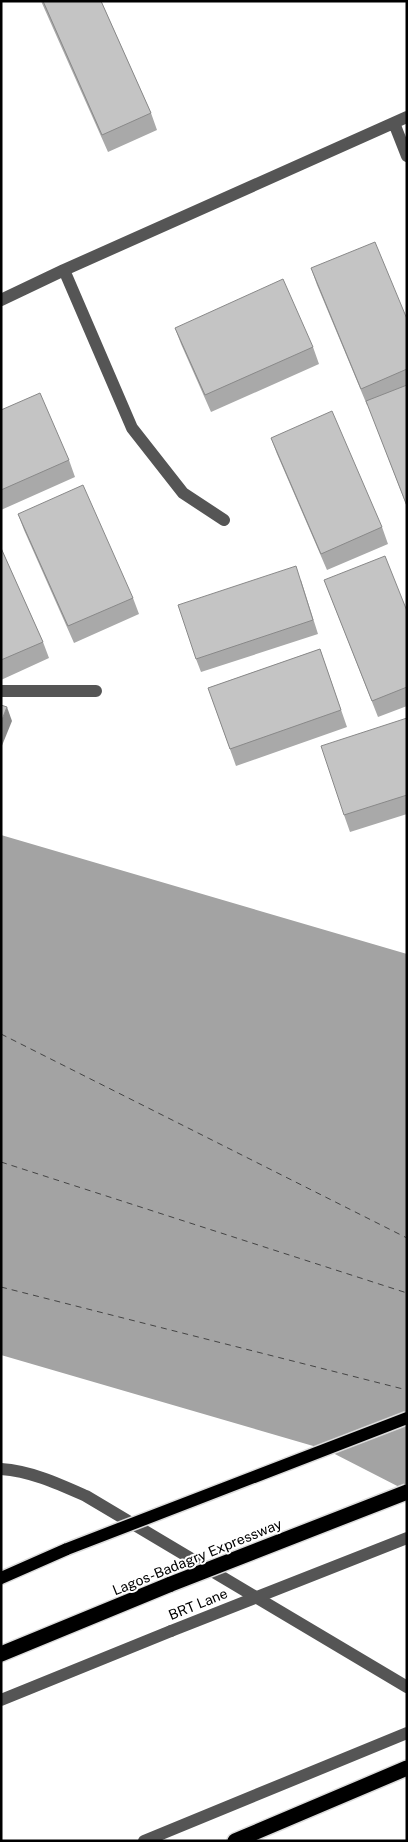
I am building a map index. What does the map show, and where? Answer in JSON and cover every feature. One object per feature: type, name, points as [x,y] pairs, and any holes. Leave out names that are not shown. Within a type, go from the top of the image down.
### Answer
[{"type":"highway","name":"Lagos-Badagry Expressway","points":[[1,1654],[170,1584],[407,1492]]},
{"type":"highway","points":[[235,1841],[407,1768]]},
{"type":"main road","points":[[1,1578],[67,1549],[407,1418]]},
{"type":"street","points":[[1,300],[407,117]]},
{"type":"street","points":[[394,123],[407,156]]},
{"type":"street","points":[[64,270],[132,428],[183,493],[224,520]]},
{"type":"street","points":[[1,691],[96,691]]},
{"type":"street","points":[[1,1469],[16,1470],[49,1480],[86,1496],[407,1687]]},
{"type":"street","name":"BRT Lane","points":[[1,1700],[171,1630],[407,1538]]},
{"type":"street","points":[[144,1841],[407,1733]]},
{"type":"shaded area","points":[[1,835],[407,954],[407,1491],[327,1450],[1,1355]]},
{"type":"building","points":[[43,1],[101,1],[151,113],[102,135]]},
{"type":"building","points":[[375,242],[407,319],[407,369],[361,389],[311,268]]},
{"type":"building","points":[[283,279],[313,347],[205,395],[175,328]]},
{"type":"building","points":[[407,385],[407,506],[366,401]]},
{"type":"building","points":[[40,393],[69,460],[1,490],[1,410]]},
{"type":"building","points":[[332,411],[382,527],[321,554],[271,438]]},
{"type":"building","points":[[83,485],[133,598],[68,626],[18,514]]},
{"type":"building","points":[[1,548],[43,642],[1,660]]},
{"type":"building","points":[[385,556],[407,611],[407,687],[372,701],[324,580]]},
{"type":"building","points":[[296,566],[313,620],[196,659],[178,605]]},
{"type":"building","points":[[320,649],[341,710],[230,749],[208,688]]},
{"type":"building","points":[[1,705],[7,707],[1,722]]},
{"type":"building","points":[[407,718],[407,795],[344,815],[321,746]]},
{"type":"ferry route","points":[[1,1034],[407,1238]]},
{"type":"ferry route","points":[[1,1162],[407,1293]]},
{"type":"ferry route","points":[[1,1287],[407,1390]]}]
